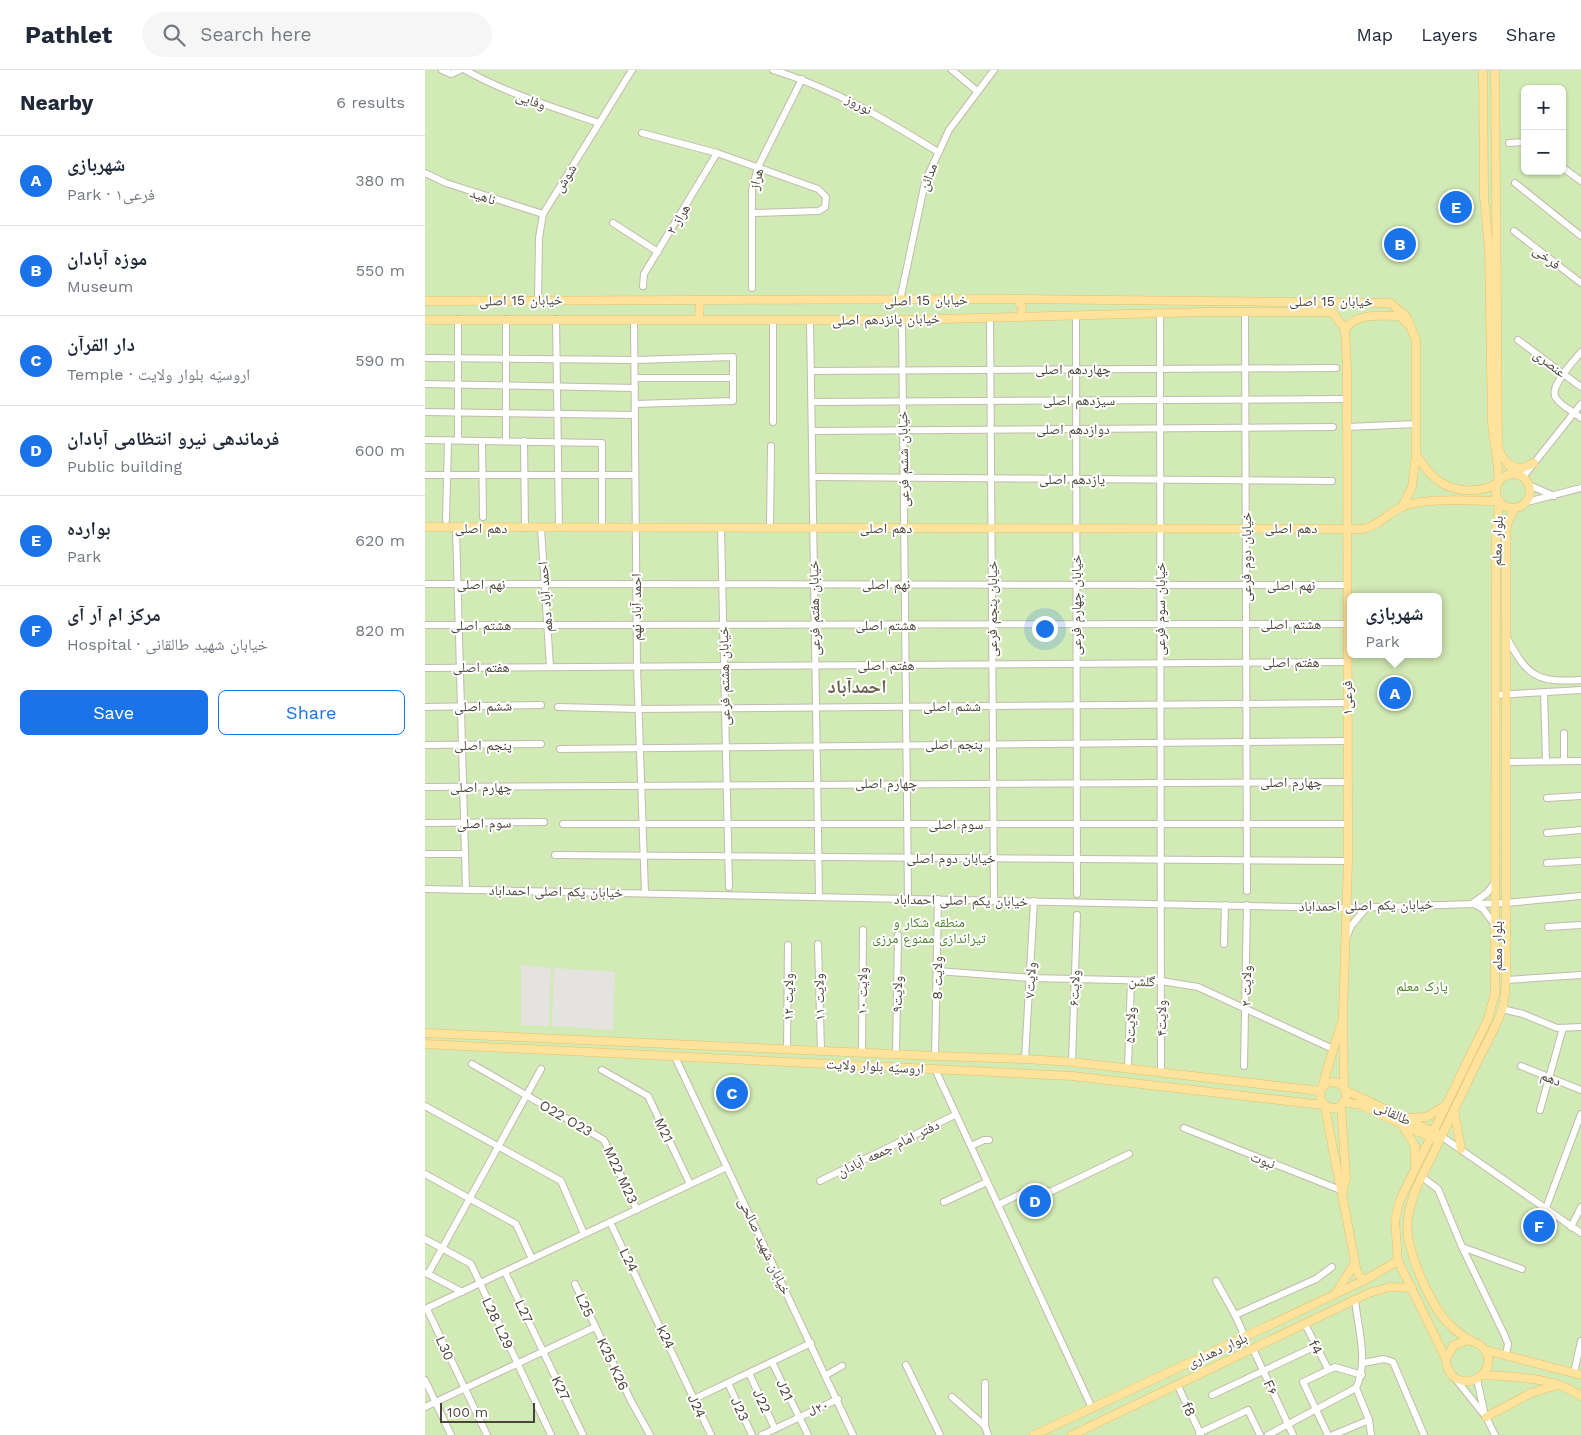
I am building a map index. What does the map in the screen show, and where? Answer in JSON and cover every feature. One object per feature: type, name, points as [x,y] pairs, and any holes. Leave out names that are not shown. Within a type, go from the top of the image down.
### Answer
[{"type":"main road","points":[[1483,70],[1484,197],[1489,248],[1492,429],[1493,445],[1498,466],[1499,501]]},
{"type":"main road","points":[[1402,507],[1422,502],[1499,501],[1504,505],[1515,508],[1527,502],[1529,496],[1529,485],[1505,460],[1498,445],[1495,70]]},
{"type":"main road","points":[[1017,298],[1022,308],[1021,316]]},
{"type":"main road","name":"خیابان 15 اصلی","points":[[425,301],[1017,298],[1379,301],[1390,302],[1399,309],[1406,316],[1412,330]]},
{"type":"main road","points":[[699,320],[700,300]]},
{"type":"main road","name":"خیابان پانزدهم اصلی","points":[[425,320],[901,320],[1021,316],[1333,312],[1343,326]]},
{"type":"main road","points":[[1343,326],[1357,317],[1400,316],[1412,330],[1416,340],[1416,455],[1412,488],[1402,507]]},
{"type":"main road","name":"فرعی۱","points":[[1343,326],[1347,399],[1348,824],[1343,1014]]},
{"type":"main road","points":[[1416,455],[1431,475],[1451,488],[1476,490],[1498,483],[1507,475],[1520,476]]},
{"type":"main road","points":[[1505,460],[1520,469],[1535,463]]},
{"type":"main road","name":"بلوار معلم","points":[[1446,1359],[1398,1261],[1395,1220],[1400,1200],[1493,1006],[1497,979],[1496,540],[1499,501]]},
{"type":"main road","name":"دهم اصلی","points":[[425,527],[1347,528],[1375,526],[1402,507]]},
{"type":"main road","name":"بلوار معلم","points":[[1469,1340],[1449,1324],[1439,1312],[1416,1264],[1408,1238],[1407,1220],[1422,1177],[1502,1009],[1506,980],[1505,540],[1507,524],[1515,508]]},
{"type":"main road","points":[[1343,1014],[1320,1098],[1324,1105],[1337,1178],[1343,1191],[1357,1272],[1363,1281]]},
{"type":"main road","points":[[1343,1014],[1344,1089],[1342,1104],[1345,1178],[1343,1191]]},
{"type":"main road","name":"اروسیّه بلوار ولایت","points":[[425,1033],[935,1056],[1025,1058],[1321,1089]]},
{"type":"main road","points":[[451,1034],[453,1040],[451,1045]]},
{"type":"main road","points":[[472,1046],[471,1040],[473,1035]]},
{"type":"main road","name":"اروسیّه بلوار ولایت","points":[[425,1044],[1072,1076],[1324,1105]]},
{"type":"main road","points":[[779,1062],[783,1056],[784,1049]]},
{"type":"main road","points":[[805,1063],[803,1056],[806,1050]]},
{"type":"main road","points":[[1055,1075],[1059,1068],[1056,1061]]},
{"type":"main road","points":[[1072,1062],[1070,1069],[1072,1076]]},
{"type":"main road","points":[[1321,1089],[1333,1082],[1344,1089]]},
{"type":"main road","name":"طالقانی","points":[[1344,1089],[1440,1139]]},
{"type":"main road","points":[[1413,1172],[1416,1159],[1415,1146],[1401,1120],[1427,1117],[1447,1103]]},
{"type":"main road","points":[[1324,1105],[1334,1108],[1342,1104]]},
{"type":"main road","name":"طالقانی","points":[[1342,1104],[1361,1105],[1401,1120]]},
{"type":"main road","points":[[1454,1110],[1461,1149]]},
{"type":"main road","points":[[1398,1261],[1416,1264]]},
{"type":"main road","name":"بلوار دهداری","points":[[1034,1435],[1363,1281],[1398,1261]]},
{"type":"main road","points":[[1335,1294],[1355,1263]]},
{"type":"main road","name":"بلوار دهداری","points":[[1071,1435],[1178,1386],[1355,1300],[1390,1287],[1412,1288]]},
{"type":"main road","points":[[1268,1326],[1274,1339]]},
{"type":"main road","points":[[1479,1377],[1488,1361],[1485,1350],[1481,1345],[1469,1340],[1454,1345],[1446,1359],[1447,1365],[1453,1376],[1465,1381],[1479,1377],[1522,1378],[1566,1386],[1581,1396]]},
{"type":"main road","points":[[1485,1350],[1577,1374]]},
{"type":"main road","points":[[1486,1417],[1531,1393],[1559,1385]]},
{"type":"street","points":[[442,70],[451,74],[460,70]]},
{"type":"street","name":"وفایی","points":[[465,70],[491,85],[529,101],[599,123]]},
{"type":"street","name":"شوش","points":[[538,299],[539,238],[543,214],[632,70]]},
{"type":"street","name":"نوروز","points":[[773,70],[803,79],[841,95],[879,115],[938,152]]},
{"type":"street","points":[[952,70],[977,91]]},
{"type":"street","name":"مدائن","points":[[900,300],[925,182],[938,152],[958,117],[994,70]]},
{"type":"street","name":"هراز","points":[[753,288],[752,190],[758,167],[803,79]]},
{"type":"street","points":[[642,133],[717,153],[819,189],[825,194],[827,200],[825,207],[819,211],[752,213]]},
{"type":"street","points":[[1509,143],[1521,142]]},
{"type":"street","name":"هراز ۲","points":[[643,286],[644,274],[717,153]]},
{"type":"street","points":[[1566,169],[1581,181]]},
{"type":"street","name":"ناهید","points":[[425,173],[454,186],[543,214]]},
{"type":"street","points":[[1515,183],[1581,236]]},
{"type":"street","points":[[613,223],[658,252]]},
{"type":"street","name":"فرخی","points":[[1514,231],[1581,283]]},
{"type":"street","name":"خیابان دوم فرعی","points":[[1245,312],[1247,891]]},
{"type":"street","name":"خیابان سوم فرعی","points":[[1160,314],[1161,904]]},
{"type":"street","name":"خیابان چهارم فرعی","points":[[1076,315],[1077,894]]},
{"type":"street","name":"خیابان پنجم فرعی","points":[[991,317],[994,900]]},
{"type":"street","points":[[458,319],[458,440]]},
{"type":"street","points":[[506,319],[506,441]]},
{"type":"street","points":[[556,319],[559,528]]},
{"type":"street","name":"احمد آباد نهم","points":[[634,320],[637,666],[641,824],[645,893]]},
{"type":"street","points":[[773,320],[773,422]]},
{"type":"street","name":"خیابان هفتم فرعی","points":[[811,320],[819,897]]},
{"type":"street","name":"خیابان ششم فرعی","points":[[901,320],[908,899]]},
{"type":"street","name":"عنصری","points":[[1518,340],[1581,387]]},
{"type":"street","points":[[1581,352],[1556,385],[1555,396],[1581,418]]},
{"type":"street","points":[[425,358],[635,360],[733,357],[733,401],[635,404]]},
{"type":"street","name":"چهاردهم اصلی","points":[[811,370],[1336,368]]},
{"type":"street","points":[[635,378],[733,378]]},
{"type":"street","points":[[425,384],[635,388]]},
{"type":"street","name":"سیزدهم اصلی","points":[[812,402],[1347,399]]},
{"type":"street","points":[[1520,476],[1535,463],[1581,404]]},
{"type":"street","points":[[425,412],[635,415]]},
{"type":"street","points":[[1347,427],[1416,424]]},
{"type":"street","name":"دوازدهم اصلی","points":[[812,430],[1333,428]]},
{"type":"street","points":[[425,440],[602,443],[602,528]]},
{"type":"street","points":[[447,520],[448,440]]},
{"type":"street","points":[[482,441],[483,517]]},
{"type":"street","points":[[524,441],[525,528]]},
{"type":"street","points":[[770,528],[771,446]]},
{"type":"street","points":[[425,475],[635,474]]},
{"type":"street","name":"یازدهم اصلی","points":[[813,477],[1332,481]]},
{"type":"street","points":[[1529,485],[1553,496]]},
{"type":"street","points":[[1527,502],[1581,488]]},
{"type":"street","points":[[456,528],[466,890]]},
{"type":"street","name":"احمد آباد دهم","points":[[541,528],[550,667]]},
{"type":"street","name":"خیابان هشتم فرعی","points":[[721,528],[729,887]]},
{"type":"street","name":"نهم اصلی","points":[[425,584],[1347,584]]},
{"type":"street","name":"هشتم اصلی","points":[[425,626],[1347,624]]},
{"type":"street","points":[[1506,636],[1517,656],[1542,679],[1557,681],[1581,680]]},
{"type":"street","name":"هفتم اصلی","points":[[425,668],[1347,662]]},
{"type":"street","points":[[1496,695],[1581,690]]},
{"type":"street","points":[[1544,692],[1546,762]]},
{"type":"street","name":"ششم اصلی","points":[[557,707],[638,709],[1347,703]]},
{"type":"street","name":"ششم اصلی","points":[[425,707],[541,706]]},
{"type":"street","points":[[1564,733],[1564,761]]},
{"type":"street","name":"پنجم اصلی","points":[[560,749],[1347,741]]},
{"type":"street","name":"پنجم اصلی","points":[[425,745],[541,744]]},
{"type":"street","points":[[1506,762],[1581,761]]},
{"type":"street","name":"چهارم اصلی","points":[[425,787],[726,787],[907,783],[1347,782]]},
{"type":"street","points":[[1547,798],[1581,796]]},
{"type":"street","name":"سوم اصلی","points":[[425,823],[544,822]]},
{"type":"street","name":"سوم اصلی","points":[[563,824],[1348,824]]},
{"type":"street","points":[[1547,833],[1581,830]]},
{"type":"street","points":[[425,854],[465,854]]},
{"type":"street","name":"خیابان دوم اصلی","points":[[555,855],[1348,861]]},
{"type":"street","points":[[1547,863],[1581,861]]},
{"type":"street","points":[[1497,880],[1487,893],[1473,903],[1483,909],[1497,929]]},
{"type":"street","name":"خیابان یکم اصلی احمداباد","points":[[425,889],[1347,908],[1506,903],[1581,896]]},
{"type":"street","name":"ولایت 8","points":[[935,1056],[938,899]]},
{"type":"street","name":"ولایت۷","points":[[1025,1058],[1034,901]]},
{"type":"street","name":"ولایت۴","points":[[1161,904],[1161,1072]]},
{"type":"street","points":[[1224,944],[1225,905]]},
{"type":"street","name":"ولایت ۲","points":[[1243,1066],[1247,906]]},
{"type":"street","points":[[1346,939],[1351,926],[1367,907]]},
{"type":"street","name":"ولایت۶","points":[[1072,1062],[1077,915]]},
{"type":"street","points":[[1548,927],[1581,925]]},
{"type":"street","name":"ولایت ۱۰","points":[[862,1052],[863,930]]},
{"type":"street","name":"ولایت۹","points":[[897,1054],[898,935]]},
{"type":"street","name":"ولایت ۱۲","points":[[784,1049],[788,944]]},
{"type":"street","name":"ولایت ۱۱","points":[[818,944],[821,1050]]},
{"type":"street","name":"گلشن","points":[[937,971],[1031,978],[1161,982],[1199,987],[1333,1049]]},
{"type":"street","points":[[1506,980],[1581,975]]},
{"type":"street","name":"ولایت۵","points":[[1128,1068],[1131,981]]},
{"type":"street","points":[[1502,1009],[1523,1014],[1545,1024],[1563,1028],[1581,1027]]},
{"type":"street","points":[[1540,1110],[1551,1078],[1563,1028]]},
{"type":"street","name":"خیابان شهید صالحی","points":[[675,1057],[838,1399],[853,1435]]},
{"type":"street","name":"O22 O23","points":[[472,1064],[604,1140]]},
{"type":"street","name":"دهم","points":[[1521,1066],[1581,1090]]},
{"type":"street","points":[[462,1292],[426,1273],[443,1247],[541,1069]]},
{"type":"street","points":[[935,1069],[955,1116],[971,1146],[1092,1408]]},
{"type":"street","name":"M21","points":[[602,1070],[648,1096],[690,1184]]},
{"type":"street","points":[[425,1106],[561,1181],[584,1234]]},
{"type":"street","points":[[1545,1208],[1581,1114]]},
{"type":"street","name":"دفتر امام جمعه آبادان","points":[[820,1181],[955,1116]]},
{"type":"street","name":"نبوت","points":[[1184,1128],[1343,1191]]},
{"type":"street","points":[[1440,1139],[1461,1149],[1581,1233]]},
{"type":"street","name":"M22 M23","points":[[604,1140],[637,1210]]},
{"type":"street","points":[[971,1146],[984,1140],[989,1140]]},
{"type":"street","points":[[998,1205],[1022,1194],[1052,1191],[1129,1154]]},
{"type":"street","points":[[426,1309],[727,1167]]},
{"type":"street","points":[[425,1174],[471,1197],[516,1224],[531,1259]]},
{"type":"street","points":[[1422,1177],[1437,1189],[1462,1247],[1504,1334],[1508,1344],[1506,1355]]},
{"type":"street","points":[[945,1202],[987,1182]]},
{"type":"street","points":[[1571,1227],[1581,1207]]},
{"type":"street","name":"L24","points":[[610,1222],[647,1298]]},
{"type":"street","points":[[425,1238],[443,1247]]},
{"type":"street","name":"L28 L29","points":[[443,1247],[471,1264],[551,1435]]},
{"type":"street","points":[[1462,1247],[1522,1269]]},
{"type":"street","points":[[1235,1315],[1317,1278],[1332,1267]]},
{"type":"street","name":"L27","points":[[505,1272],[543,1351]]},
{"type":"street","points":[[1216,1281],[1245,1337]]},
{"type":"street","name":"L25","points":[[575,1284],[595,1327]]},
{"type":"street","name":"k24","points":[[647,1298],[683,1376]]},
{"type":"street","points":[[1268,1435],[1356,1388],[1362,1375],[1363,1363],[1355,1300]]},
{"type":"street","name":"L30","points":[[426,1309],[487,1435]]},
{"type":"street","name":"f4","points":[[1305,1324],[1328,1370]]},
{"type":"street","points":[[425,1407],[595,1327]]},
{"type":"street","name":"K25 K26","points":[[595,1327],[631,1401],[650,1435]]},
{"type":"street","points":[[1577,1374],[1581,1341]]},
{"type":"street","points":[[694,1399],[811,1343]]},
{"type":"street","points":[[1212,1395],[1316,1346]]},
{"type":"street","name":"F۶","points":[[1253,1349],[1293,1435]]},
{"type":"street","name":"K27","points":[[543,1351],[583,1435]]},
{"type":"street","points":[[1363,1363],[1384,1359],[1393,1362],[1423,1435]]},
{"type":"street","name":"J21","points":[[772,1362],[808,1435]]},
{"type":"street","points":[[906,1365],[940,1435]]},
{"type":"street","points":[[826,1375],[842,1366]]},
{"type":"street","points":[[1328,1435],[1303,1382],[1335,1367],[1362,1375]]},
{"type":"street","name":"J22","points":[[749,1373],[775,1429]]},
{"type":"street","name":"J24","points":[[683,1376],[711,1435]]},
{"type":"street","points":[[1453,1376],[1486,1417],[1495,1435]]},
{"type":"street","points":[[1479,1377],[1486,1417]]},
{"type":"street","points":[[425,1380],[451,1435]]},
{"type":"street","name":"J23","points":[[727,1383],[752,1435]]},
{"type":"street","points":[[985,1383],[985,1426],[988,1435]]},
{"type":"street","name":"f8","points":[[1178,1386],[1200,1434]]},
{"type":"street","points":[[1356,1388],[1369,1420],[1371,1435]]},
{"type":"street","points":[[952,1397],[985,1426]]},
{"type":"street","name":"J۲۰","points":[[762,1435],[838,1399]]},
{"type":"street","points":[[1200,1434],[1247,1410],[1260,1435]]},
{"type":"street","points":[[1333,1435],[1343,1433],[1369,1420]]},
{"type":"green space","name":"منطقه شکار و تیراندازی ممنوع مرزی","points":[[425,70],[1581,70],[1581,1435],[425,1435]]},
{"type":"shaded area","points":[[521,965],[551,968],[549,1026],[521,1025]]},
{"type":"shaded area","points":[[554,968],[615,972],[613,1030],[552,1026]]},
{"type":"place","name":"بوارده","points":[[1456,207]]},
{"type":"place","name":"موزه آبادان","points":[[1400,244]]},
{"type":"place","name":"شهربازی","points":[[1395,693]]},
{"type":"place","name":"دار القرآن","points":[[732,1093]]},
{"type":"place","name":"فرماندهی نیرو انتظامی آبادان","points":[[1035,1201]]},
{"type":"place","name":"مرکز ام آر آی","points":[[1539,1226]]},
{"type":"district","name":"احمدآباد","points":[[857,686]]},
{"type":"park label","name":"پارک معلم","points":[[1422,986]]}]
